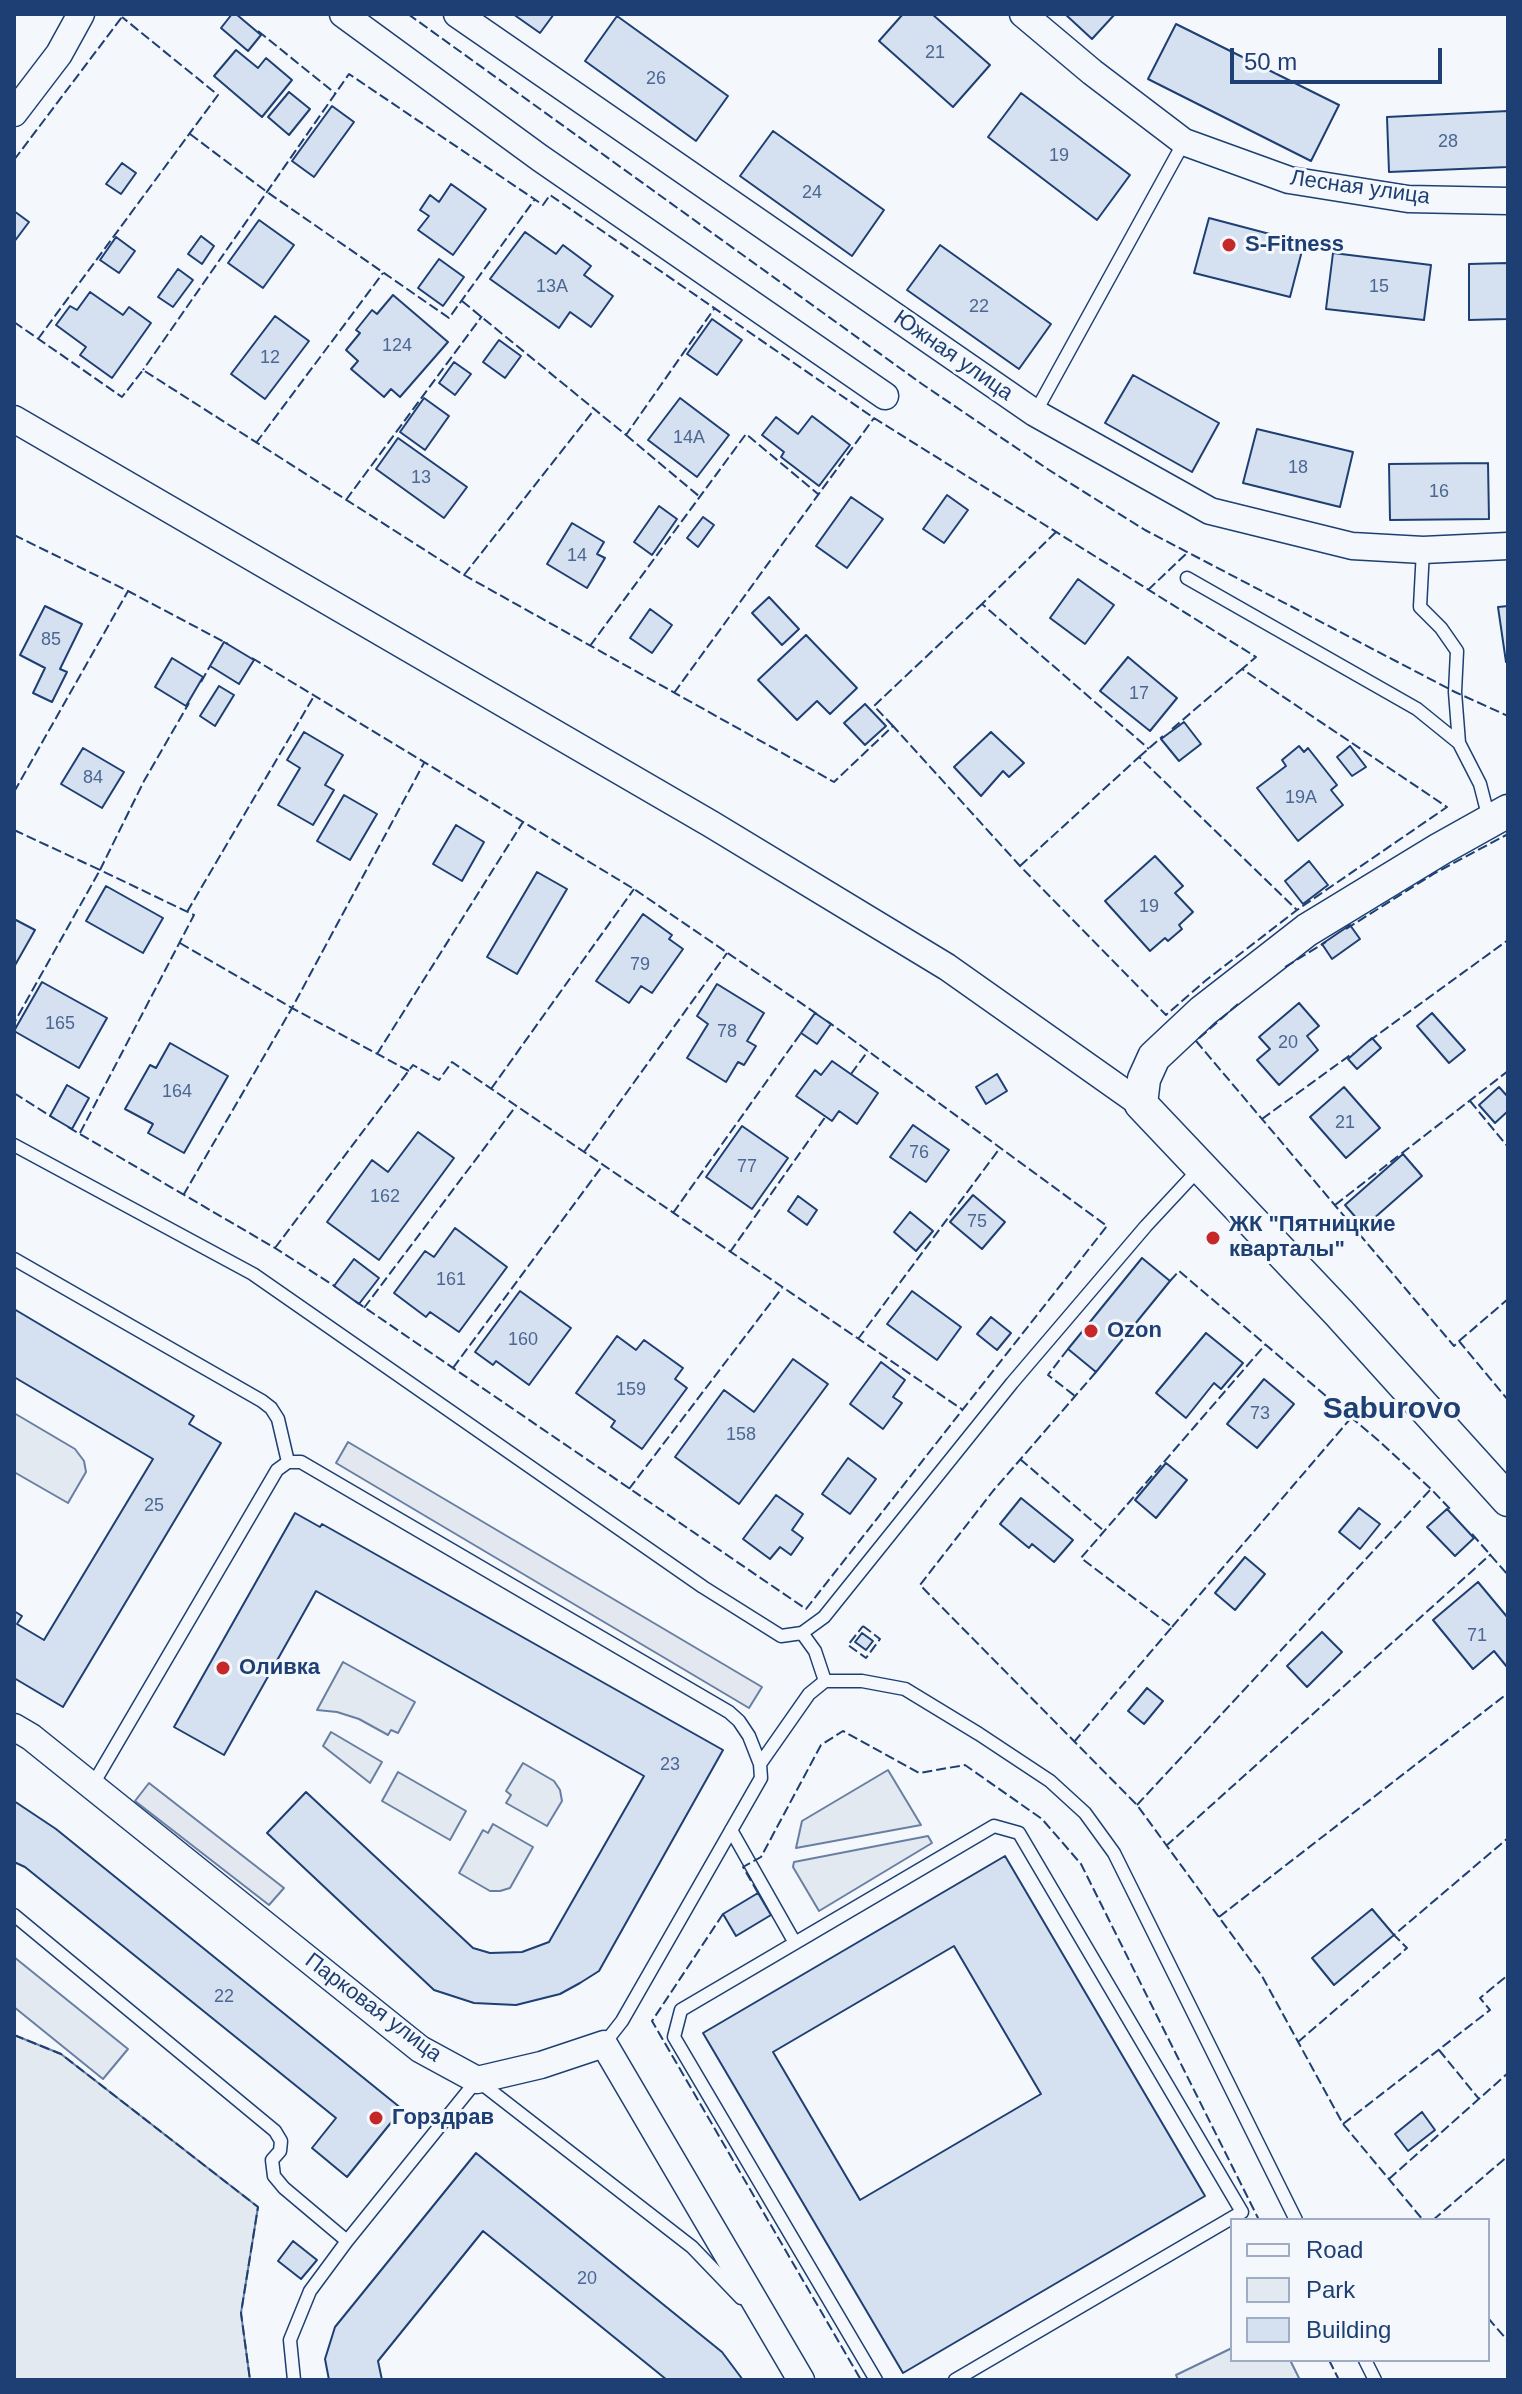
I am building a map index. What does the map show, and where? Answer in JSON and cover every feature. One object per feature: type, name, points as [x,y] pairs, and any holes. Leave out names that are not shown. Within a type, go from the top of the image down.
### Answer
[{"type":"street","points":[[14,113],[59,54],[81,14]]},
{"type":"street","points":[[343,14],[540,158],[885,396]]},
{"type":"street","name":"Южная улица","points":[[457,14],[1035,413],[1210,511],[1352,546],[1423,550],[1508,546]]},
{"type":"street","name":"Лесная улица","points":[[1023,14],[1092,72],[1184,142],[1289,180],[1408,199],[1508,201]]},
{"type":"street","points":[[14,419],[816,887],[947,967],[1141,1104],[1339,1313],[1508,1500]]},
{"type":"street","points":[[1141,1104],[1144,1079],[1154,1057],[1203,1011],[1307,930],[1499,816]]},
{"type":"street","name":"Парковая улица","points":[[20,1735],[92,1786],[420,2049],[477,2080]]},
{"type":"street","points":[[477,2080],[541,2065],[604,2044],[801,2380]]},
{"type":"lane","points":[[1035,413],[1184,142]]},
{"type":"lane","points":[[1423,550],[1420,607],[1441,628],[1457,651],[1455,692],[1459,743],[1499,816]]},
{"type":"lane","points":[[1187,578],[1417,709],[1459,743]]},
{"type":"lane","points":[[14,1145],[253,1274],[703,1587],[781,1636],[802,1633],[824,1617],[1012,1383],[1146,1226],[1200,1168]]},
{"type":"lane","points":[[14,1259],[262,1401],[278,1419],[288,1462]]},
{"type":"lane","points":[[92,1786],[277,1470],[288,1462],[301,1462],[729,1712],[749,1736],[760,1764],[761,1778],[622,2021],[604,2044]]},
{"type":"lane","points":[[802,1633],[815,1651],[825,1681]]},
{"type":"lane","points":[[760,1764],[809,1694],[825,1681],[862,1681],[905,1689],[1050,1781],[1085,1813],[1114,1853],[1295,2218]]},
{"type":"lane","points":[[876,2380],[674,2037],[681,2010],[994,1826],[1019,1833],[1242,2212],[1232,2218]]},
{"type":"lane","points":[[731,1830],[795,1943]]},
{"type":"lane","points":[[14,1915],[275,2131],[281,2141],[280,2151],[272,2160],[274,2176],[347,2241]]},
{"type":"lane","points":[[294,2380],[290,2340],[310,2291],[477,2080],[692,2247],[772,2330]]},
{"type":"lane","points":[[955,2380],[1230,2219]]},
{"type":"lane","points":[[1366,2362],[1375,2380]]},
{"type":"green space","points":[[14,1413],[75,1449],[84,1461],[86,1472],[68,1503],[14,1472]]},
{"type":"green space","points":[[343,1662],[415,1702],[398,1733],[391,1730],[388,1735],[359,1719],[317,1710]]},
{"type":"green space","points":[[331,1732],[382,1762],[370,1783],[323,1746]]},
{"type":"green space","points":[[523,1763],[554,1781],[560,1790],[562,1801],[547,1826],[506,1803],[511,1795],[506,1791]]},
{"type":"green space","points":[[888,1770],[921,1825],[796,1848],[802,1821]]},
{"type":"green space","points":[[398,1772],[466,1811],[450,1840],[382,1801]]},
{"type":"green space","points":[[493,1824],[533,1847],[510,1888],[500,1891],[490,1891],[459,1873],[483,1830],[488,1833]]},
{"type":"green space","points":[[928,1836],[932,1843],[819,1911],[793,1867],[794,1862]]},
{"type":"green space","points":[[14,1957],[128,2049],[103,2079],[14,2007]]},
{"type":"green space","points":[[14,2035],[61,2054],[258,2207],[241,2313],[250,2380],[14,2380]]},
{"type":"green space","points":[[1230,2349],[1230,2362],[1291,2362],[1300,2380],[1178,2380],[1176,2375]]},
{"type":"shaded area","points":[[348,1442],[762,1687],[749,1708],[336,1463]]},
{"type":"shaded area","points":[[149,1783],[284,1888],[269,1905],[135,1801]]},
{"type":"building","points":[[232,14],[261,35],[248,51],[221,28]]},
{"type":"building","points":[[513,14],[554,14],[540,33]]},
{"type":"building","points":[[903,14],[932,14],[990,65],[953,107],[879,41]]},
{"type":"building","points":[[1065,14],[1115,14],[1092,39]]},
{"type":"building","points":[[617,16],[728,96],[696,141],[585,61]]},
{"type":"building","points":[[1176,24],[1339,105],[1311,161],[1148,79]]},
{"type":"building","points":[[236,50],[258,68],[266,58],[292,80],[262,117],[214,76]]},
{"type":"building","points":[[289,92],[310,109],[289,135],[268,117]]},
{"type":"building","points":[[1021,93],[1130,175],[1097,220],[988,137]]},
{"type":"building","points":[[332,106],[354,122],[314,177],[292,161]]},
{"type":"building","points":[[1508,111],[1508,167],[1389,172],[1387,117]]},
{"type":"building","points":[[773,131],[884,210],[852,256],[740,176]]},
{"type":"building","points":[[122,163],[136,173],[121,194],[106,184]]},
{"type":"building","points":[[451,184],[486,209],[453,255],[418,230],[429,216],[420,210],[430,195],[439,202]]},
{"type":"building","points":[[14,211],[29,222],[14,242]]},
{"type":"building","points":[[1209,218],[1304,243],[1290,297],[1194,273]]},
{"type":"building","points":[[259,220],[294,245],[263,288],[228,263]]},
{"type":"building","points":[[525,232],[556,254],[563,245],[591,266],[584,275],[613,296],[591,327],[570,312],[559,328],[490,279]]},
{"type":"building","points":[[201,236],[214,246],[202,264],[188,254]]},
{"type":"building","points":[[116,237],[135,251],[119,273],[100,260]]},
{"type":"building","points":[[940,245],[1051,324],[1019,369],[907,290]]},
{"type":"building","points":[[1333,253],[1431,265],[1424,320],[1326,309]]},
{"type":"building","points":[[439,259],[464,277],[443,306],[418,288]]},
{"type":"building","points":[[1508,263],[1508,319],[1469,320],[1469,264]]},
{"type":"building","points":[[178,269],[193,280],[173,307],[158,297]]},
{"type":"building","points":[[90,292],[123,315],[129,307],[151,323],[112,378],[80,355],[86,347],[56,325],[70,306],[77,310]]},
{"type":"building","points":[[393,295],[448,342],[400,397],[391,389],[384,397],[351,369],[358,361],[346,350],[360,333],[356,330],[372,310],[377,314]]},
{"type":"building","points":[[275,316],[309,341],[265,399],[231,374]]},
{"type":"building","points":[[712,319],[742,340],[717,375],[687,354]]},
{"type":"building","points":[[499,340],[521,356],[505,378],[483,362]]},
{"type":"building","points":[[454,362],[471,374],[455,395],[439,383]]},
{"type":"building","points":[[1133,375],[1219,423],[1192,472],[1105,423]]},
{"type":"building","points":[[424,398],[449,416],[425,450],[400,432]]},
{"type":"building","points":[[680,398],[729,435],[697,477],[648,440]]},
{"type":"building","points":[[812,416],[850,445],[819,486],[781,457],[784,452],[762,435],[776,417],[798,434]]},
{"type":"building","points":[[1257,429],[1353,452],[1340,507],[1243,483]]},
{"type":"building","points":[[398,438],[467,487],[444,518],[376,469]]},
{"type":"building","points":[[1488,463],[1489,519],[1390,520],[1389,464]]},
{"type":"building","points":[[947,495],[968,510],[944,543],[923,529]]},
{"type":"building","points":[[851,497],[883,519],[847,568],[816,546]]},
{"type":"building","points":[[659,506],[677,519],[652,555],[634,542]]},
{"type":"building","points":[[703,517],[714,525],[698,547],[687,538]]},
{"type":"building","points":[[572,523],[604,542],[597,554],[605,558],[587,588],[547,564]]},
{"type":"building","points":[[1078,579],[1114,605],[1085,644],[1050,618]]},
{"type":"building","points":[[769,597],[799,629],[782,645],[752,613]]},
{"type":"building","points":[[45,606],[82,624],[60,669],[67,672],[52,702],[33,693],[45,668],[20,655]]},
{"type":"building","points":[[1508,606],[1508,662],[1506,662],[1498,607]]},
{"type":"building","points":[[650,609],[672,625],[652,653],[630,638]]},
{"type":"building","points":[[806,635],[857,688],[830,714],[817,701],[797,720],[758,680]]},
{"type":"building","points":[[224,642],[254,660],[239,684],[210,666]]},
{"type":"building","points":[[1128,657],[1177,698],[1150,731],[1100,691]]},
{"type":"building","points":[[172,658],[203,677],[186,706],[155,687]]},
{"type":"building","points":[[219,686],[234,695],[215,726],[200,716]]},
{"type":"building","points":[[865,704],[886,726],[865,745],[844,723]]},
{"type":"building","points":[[1184,722],[1201,744],[1179,761],[1161,739]]},
{"type":"building","points":[[304,732],[343,755],[325,785],[334,790],[313,825],[278,805],[300,768],[287,760]]},
{"type":"building","points":[[991,732],[1024,763],[1009,777],[1003,771],[981,796],[954,767]]},
{"type":"building","points":[[1299,746],[1304,752],[1308,748],[1337,785],[1331,790],[1343,805],[1298,841],[1257,788],[1286,766],[1282,760]]},
{"type":"building","points":[[1350,746],[1366,767],[1352,776],[1337,757]]},
{"type":"building","points":[[83,748],[124,772],[102,808],[61,784]]},
{"type":"building","points":[[344,795],[377,814],[350,860],[317,841]]},
{"type":"building","points":[[456,825],[484,842],[462,881],[433,864]]},
{"type":"building","points":[[1155,856],[1183,886],[1175,893],[1193,912],[1179,925],[1182,929],[1150,951],[1105,901]]},
{"type":"building","points":[[1309,861],[1328,885],[1303,904],[1285,881]]},
{"type":"building","points":[[537,872],[567,889],[517,974],[487,957]]},
{"type":"building","points":[[106,886],[163,918],[143,953],[86,921]]},
{"type":"building","points":[[643,914],[672,935],[669,939],[683,949],[652,993],[641,986],[629,1003],[596,981]]},
{"type":"building","points":[[14,919],[35,930],[14,967]]},
{"type":"building","points":[[1350,925],[1360,939],[1332,959],[1322,944]]},
{"type":"building","points":[[42,982],[107,1018],[79,1068],[14,1031]]},
{"type":"building","points":[[717,984],[764,1013],[747,1041],[756,1046],[744,1065],[738,1062],[726,1082],[687,1058],[708,1024],[697,1016]]},
{"type":"building","points":[[1299,1003],[1319,1026],[1307,1036],[1318,1050],[1279,1085],[1257,1060],[1270,1049],[1259,1037]]},
{"type":"building","points":[[815,1013],[831,1024],[817,1044],[801,1033]]},
{"type":"building","points":[[1432,1013],[1465,1050],[1449,1063],[1417,1026]]},
{"type":"building","points":[[1372,1038],[1381,1048],[1357,1069],[1348,1059]]},
{"type":"building","points":[[170,1043],[228,1076],[184,1153],[148,1133],[153,1124],[125,1109],[150,1065],[156,1068]]},
{"type":"building","points":[[832,1061],[878,1093],[857,1124],[839,1111],[832,1121],[796,1096],[815,1070],[821,1075]]},
{"type":"building","points":[[997,1074],[1007,1091],[986,1104],[976,1087]]},
{"type":"building","points":[[67,1085],[89,1098],[72,1129],[50,1116]]},
{"type":"building","points":[[1344,1087],[1380,1128],[1346,1158],[1310,1117]]},
{"type":"building","points":[[1499,1087],[1508,1097],[1508,1111],[1495,1123],[1479,1105]]},
{"type":"building","points":[[913,1125],[949,1150],[926,1182],[890,1157]]},
{"type":"building","points":[[742,1126],[788,1158],[752,1209],[706,1177]]},
{"type":"building","points":[[418,1132],[454,1158],[379,1260],[327,1222],[372,1160],[388,1172]]},
{"type":"building","points":[[1403,1154],[1422,1176],[1364,1227],[1345,1205]]},
{"type":"building","points":[[973,1195],[1005,1222],[982,1249],[950,1222]]},
{"type":"building","points":[[798,1196],[817,1210],[807,1225],[788,1211]]},
{"type":"building","points":[[910,1212],[933,1231],[916,1251],[894,1232]]},
{"type":"building","points":[[455,1228],[507,1267],[459,1332],[430,1312],[426,1317],[394,1293],[425,1251],[434,1257]]},
{"type":"building","points":[[1142,1258],[1170,1281],[1096,1372],[1068,1349]]},
{"type":"building","points":[[354,1259],[379,1278],[359,1304],[334,1286]]},
{"type":"building","points":[[520,1291],[571,1328],[529,1385],[496,1361],[493,1365],[475,1352]]},
{"type":"building","points":[[912,1291],[961,1327],[937,1360],[887,1324]]},
{"type":"building","points":[[14,1309],[194,1416],[189,1424],[221,1443],[63,1707],[14,1678],[14,1611],[22,1616],[17,1624],[44,1640],[153,1459],[14,1377]]},
{"type":"building","points":[[991,1317],[1011,1333],[997,1350],[977,1334]]},
{"type":"building","points":[[1206,1333],[1243,1363],[1221,1389],[1214,1383],[1186,1418],[1156,1393]]},
{"type":"building","points":[[617,1336],[636,1350],[644,1340],[683,1368],[675,1379],[687,1388],[642,1449],[611,1427],[615,1421],[576,1393]]},
{"type":"building","points":[[793,1359],[828,1384],[739,1504],[675,1457],[724,1390],[754,1412]]},
{"type":"building","points":[[881,1362],[905,1380],[893,1397],[902,1403],[883,1429],[850,1404]]},
{"type":"building","points":[[1264,1379],[1294,1404],[1257,1448],[1227,1424]]},
{"type":"building","points":[[848,1458],[876,1479],[850,1514],[822,1494]]},
{"type":"building","points":[[1166,1463],[1187,1480],[1156,1518],[1135,1500]]},
{"type":"building","points":[[776,1495],[803,1514],[792,1530],[803,1538],[791,1555],[780,1547],[770,1559],[743,1539]]},
{"type":"building","points":[[1021,1498],[1073,1540],[1054,1562],[1032,1544],[1029,1548],[1000,1524]]},
{"type":"building","points":[[1359,1508],[1380,1524],[1360,1549],[1339,1532]]},
{"type":"building","points":[[1447,1509],[1474,1538],[1455,1556],[1427,1527]]},
{"type":"building","points":[[295,1513],[320,1527],[322,1524],[723,1750],[599,1971],[560,1994],[516,2005],[474,2003],[434,1990],[267,1833],[306,1792],[473,1948],[490,1953],[522,1952],[549,1942],[644,1776],[316,1591],[224,1755],[174,1727]]},
{"type":"building","points":[[1245,1557],[1265,1574],[1235,1610],[1215,1593]]},
{"type":"building","points":[[1478,1582],[1508,1618],[1507,1667],[1494,1651],[1473,1669],[1433,1620]]},
{"type":"building","points":[[1322,1632],[1342,1652],[1307,1687],[1287,1666]]},
{"type":"building","points":[[862,1633],[873,1641],[866,1650],[855,1642]]},
{"type":"building","points":[[1147,1688],[1163,1701],[1144,1724],[1128,1711]]},
{"type":"building","points":[[14,1801],[56,1829],[402,2109],[347,2177],[312,2148],[336,2118],[25,1867],[14,1862]]},
{"type":"building","points":[[1005,1856],[1205,2196],[903,2373],[703,2033]],"holes":[[[954,1946],[1041,2094],[860,2200],[773,2052]]]},
{"type":"building","points":[[758,1893],[771,1915],[736,1936],[723,1914]]},
{"type":"building","points":[[1372,1909],[1394,1935],[1334,1985],[1312,1958]]},
{"type":"building","points":[[1422,2112],[1435,2130],[1408,2151],[1395,2134]]},
{"type":"building","points":[[476,2153],[722,2352],[743,2380],[667,2380],[483,2231],[378,2361],[382,2380],[329,2380],[325,2359],[335,2327]]},
{"type":"building","points":[[293,2241],[317,2260],[301,2279],[278,2261]]},
{"type":"fence","points":[[408,14],[922,384],[1049,470],[1145,530],[1455,692],[1508,716]]},
{"type":"fence","points":[[14,160],[122,17]]},
{"type":"fence","points":[[38,339],[218,95],[122,17]]},
{"type":"fence","points":[[258,31],[336,94]]},
{"type":"fence","points":[[14,322],[122,397],[143,370],[464,575],[834,782],[893,726],[1020,866],[1166,1015],[1297,910],[1447,807],[1242,669],[1256,657],[874,418],[550,195],[543,205],[349,74],[143,370]]},
{"type":"fence","points":[[190,134],[267,192],[449,318],[535,199]]},
{"type":"fence","points":[[256,443],[383,273]]},
{"type":"fence","points":[[462,301],[626,435],[714,309]]},
{"type":"fence","points":[[346,500],[482,316]]},
{"type":"fence","points":[[464,575],[594,410]]},
{"type":"fence","points":[[674,693],[874,418]]},
{"type":"fence","points":[[590,646],[746,434],[818,494]]},
{"type":"fence","points":[[626,435],[700,497]]},
{"type":"fence","points":[[1056,532],[982,604],[1149,749]]},
{"type":"fence","points":[[14,535],[228,644]]},
{"type":"fence","points":[[1148,590],[1188,552]]},
{"type":"fence","points":[[14,792],[128,591]]},
{"type":"fence","points":[[893,726],[874,706],[982,604]]},
{"type":"fence","points":[[252,658],[634,889],[817,1014]]},
{"type":"fence","points":[[201,682],[210,666]]},
{"type":"fence","points":[[1172,729],[1242,669]]},
{"type":"fence","points":[[187,912],[314,696]]},
{"type":"fence","points":[[80,1133],[194,915],[100,870],[144,781],[189,703]]},
{"type":"fence","points":[[1139,757],[1163,736]]},
{"type":"fence","points":[[1020,866],[1139,757],[1297,910]]},
{"type":"fence","points":[[409,1071],[292,1008],[424,763]]},
{"type":"fence","points":[[377,1054],[523,822]]},
{"type":"fence","points":[[14,830],[100,870],[14,1023]]},
{"type":"fence","points":[[1346,929],[1435,873],[1508,834]]},
{"type":"fence","points":[[491,1089],[634,889]]},
{"type":"fence","points":[[1369,1041],[1508,940]]},
{"type":"fence","points":[[1285,967],[1326,942]]},
{"type":"fence","points":[[180,943],[292,1008],[184,1194]]},
{"type":"fence","points":[[584,1152],[727,953]]},
{"type":"fence","points":[[1238,1004],[1196,1041],[1454,1346],[1459,1341],[1508,1400]]},
{"type":"fence","points":[[355,1301],[806,1609],[1107,1226],[827,1021]]},
{"type":"fence","points":[[673,1213],[801,1033]]},
{"type":"fence","points":[[851,1074],[868,1051]]},
{"type":"fence","points":[[1262,1119],[1353,1053]]},
{"type":"fence","points":[[275,1248],[413,1065],[439,1080],[452,1062],[963,1410]]},
{"type":"fence","points":[[1335,1205],[1508,1071]]},
{"type":"fence","points":[[14,1093],[55,1119]]},
{"type":"fence","points":[[1470,1101],[1508,1147]]},
{"type":"fence","points":[[364,1308],[516,1106]]},
{"type":"fence","points":[[730,1252],[826,1116]]},
{"type":"fence","points":[[68,1127],[336,1287]]},
{"type":"fence","points":[[858,1339],[1000,1148]]},
{"type":"fence","points":[[453,1368],[603,1165]]},
{"type":"fence","points":[[1170,1281],[1179,1271],[1379,1441],[1451,1510]]},
{"type":"fence","points":[[629,1489],[782,1288]]},
{"type":"fence","points":[[1459,1341],[1508,1299]]},
{"type":"fence","points":[[1074,1742],[1172,1627],[1081,1558],[1265,1345]]},
{"type":"fence","points":[[1068,1349],[1048,1375],[1075,1396]]},
{"type":"fence","points":[[1096,1372],[993,1491],[920,1585],[1137,1805],[1262,1976],[1343,2124],[1421,2218]]},
{"type":"fence","points":[[1172,1627],[1351,1418]]},
{"type":"fence","points":[[1020,1459],[1104,1531]]},
{"type":"fence","points":[[1137,1805],[1431,1489]]},
{"type":"fence","points":[[1472,1534],[1508,1575]]},
{"type":"fence","points":[[1166,1846],[1491,1554]]},
{"type":"fence","points":[[863,1626],[880,1639],[866,1658],[848,1645],[863,1626]]},
{"type":"fence","points":[[1219,1917],[1508,1693]]},
{"type":"fence","points":[[758,1893],[743,1867],[761,1857],[821,1745],[843,1731],[919,1773],[965,1765],[1042,1819],[1081,1864],[1258,2218]]},
{"type":"fence","points":[[1298,2042],[1407,1948],[1394,1935],[1508,1838]]},
{"type":"fence","points":[[723,1914],[652,2021],[861,2380]]},
{"type":"fence","points":[[1343,2124],[1490,2010],[1480,1998],[1508,1975]]},
{"type":"fence","points":[[14,2035],[61,2054],[258,2207],[241,2313],[250,2380]]},
{"type":"fence","points":[[1439,2050],[1479,2099]]},
{"type":"fence","points":[[1389,2179],[1508,2073]]},
{"type":"fence","points":[[1435,2218],[1508,2156]]},
{"type":"fence","points":[[1490,2320],[1508,2341]]},
{"type":"fence","points":[[1330,2362],[1339,2380]]},
{"type":"place","name":"S-Fitness","points":[[1229,245]]},
{"type":"place","name":"ЖК \"Пятницкие кварталы\"","points":[[1213,1238]]},
{"type":"place","name":"Ozon","points":[[1091,1331]]},
{"type":"place","name":"Оливка","points":[[223,1668]]},
{"type":"place","name":"Горздрав","points":[[376,2118]]},
{"type":"district","name":"Saburovo","points":[[1392,1410]]}]
